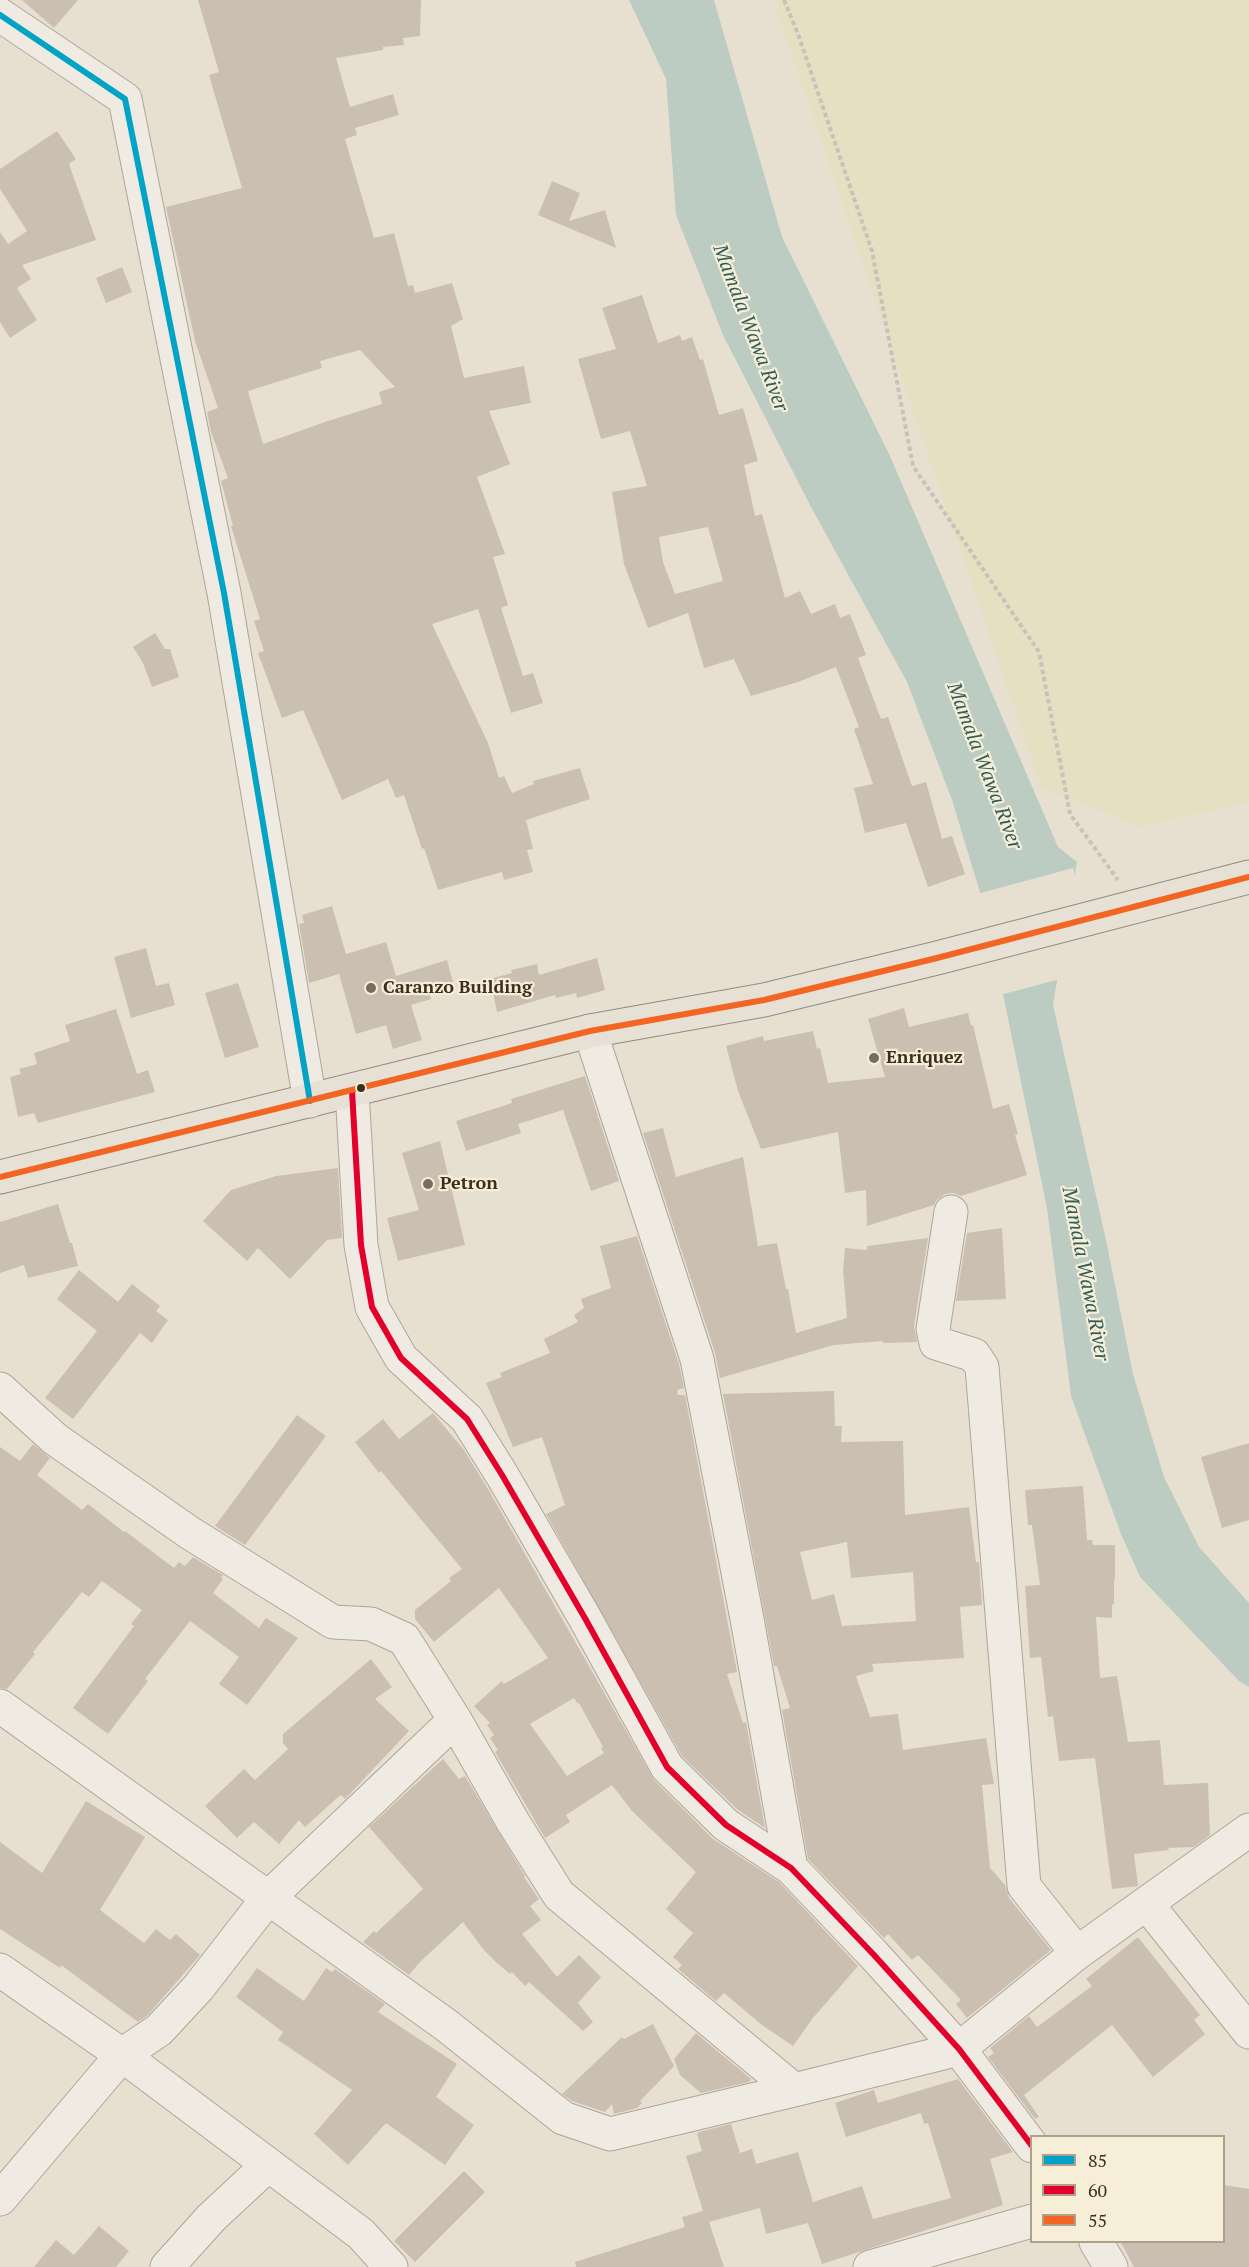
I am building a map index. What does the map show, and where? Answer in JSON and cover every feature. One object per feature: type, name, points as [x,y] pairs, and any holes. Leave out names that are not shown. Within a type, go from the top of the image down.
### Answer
[{"type":"main road","points":[[0,1177],[590,1031],[764,1000],[937,958],[1249,877]]},
{"type":"street","points":[[0,15],[125,99],[224,592],[310,1101]]},
{"type":"street","points":[[590,1031],[697,1359],[747,1618],[791,1868]]},
{"type":"street","points":[[352,1091],[361,1245],[372,1307],[401,1358],[467,1419],[580,1610],[667,1767],[726,1825],[791,1868],[959,2049],[1030,2143]]},
{"type":"street","points":[[951,1212],[933,1329],[936,1343],[974,1355],[982,1367],[1024,1886],[1077,1953]]},
{"type":"street","points":[[0,1389],[55,1439],[190,1533],[333,1622],[371,1624],[404,1639],[455,1720],[513,1822],[560,1895],[794,2090]]},
{"type":"street","points":[[0,1706],[446,2025],[563,2118],[610,2134],[959,2049],[1077,1953],[1249,1830]]},
{"type":"street","points":[[0,2199],[122,2055],[159,2030],[198,1988],[268,1898],[455,1720]]},
{"type":"street","points":[[1147,1904],[1249,2032]]},
{"type":"street","points":[[0,1970],[122,2055],[361,2234],[391,2267]]},
{"type":"street","points":[[167,2267],[211,2218],[268,2165]]},
{"type":"street","points":[[870,2267],[1030,2223]]},
{"type":"street","points":[[1097,2243],[1111,2267]]},
{"type":"path","points":[[784,0],[798,34],[872,251],[913,466],[1039,652],[1070,814],[1136,905]]},
{"type":"shaded area","points":[[773,0],[1249,0],[1249,801],[1141,827],[1041,787]]},
{"type":"water","name":"Mamala Wawa River","points":[[629,0],[714,0],[782,237],[890,456],[1058,847],[1077,862],[1053,1005],[1106,1240],[1133,1374],[1164,1477],[1199,1547],[1249,1603],[1249,1687],[1239,1681],[1140,1577],[1121,1534],[1071,1396],[1047,1208],[986,912],[952,800],[907,682],[811,507],[723,335],[676,215],[666,79]]},
{"type":"pier","points":[[1073,868],[1077,884],[1060,979],[1000,995],[977,894]]},
{"type":"building","points":[[22,0],[78,0],[54,28]]},
{"type":"building","points":[[198,0],[421,0],[420,36],[403,38],[404,45],[383,47],[383,50],[336,58],[350,107],[393,94],[399,115],[355,128],[357,135],[345,139],[374,238],[394,233],[408,286],[413,285],[415,293],[452,283],[463,319],[451,326],[464,378],[524,366],[531,403],[489,411],[510,464],[477,477],[505,554],[493,557],[508,605],[501,608],[523,676],[533,673],[543,703],[511,713],[478,609],[432,624],[488,743],[499,778],[504,776],[512,793],[534,784],[533,781],[580,768],[590,799],[526,820],[533,849],[527,850],[533,872],[504,880],[502,872],[438,890],[404,795],[396,798],[388,779],[342,800],[303,710],[282,718],[258,653],[264,651],[254,621],[260,619],[231,526],[233,526],[221,481],[228,478],[211,432],[207,412],[218,408],[195,341],[166,207],[242,188],[209,75],[219,72]],"holes":[[[360,350],[395,387],[379,392],[382,404],[263,444],[248,391],[322,368],[320,361]]]},
{"type":"building","points":[[57,131],[76,159],[69,164],[96,240],[22,265],[31,279],[17,288],[37,320],[10,338],[0,322],[0,232],[8,244],[27,231],[0,189],[0,169]]},
{"type":"building","points":[[552,181],[580,193],[569,221],[605,210],[616,248],[538,215]]},
{"type":"building","points":[[122,267],[132,292],[106,303],[96,278]]},
{"type":"building","points":[[642,295],[658,343],[680,335],[682,341],[692,337],[700,360],[703,359],[719,415],[743,408],[758,461],[744,465],[755,516],[762,514],[785,598],[800,591],[811,614],[835,604],[840,618],[850,614],[866,655],[858,658],[881,719],[888,717],[912,786],[926,782],[942,839],[952,836],[965,874],[928,887],[906,823],[865,833],[854,788],[873,784],[854,729],[859,727],[836,667],[798,682],[751,696],[734,659],[704,668],[688,613],[648,628],[624,564],[612,492],[647,486],[630,431],[601,439],[578,359],[616,349],[602,308]],"holes":[[[708,527],[723,581],[675,594],[663,562],[659,537]]]},
{"type":"building","points":[[155,633],[165,649],[170,649],[179,677],[152,687],[143,663],[133,647]]},
{"type":"building","points":[[332,906],[346,954],[386,942],[396,976],[447,960],[453,982],[428,990],[431,999],[411,1005],[422,1040],[393,1049],[386,1025],[356,1034],[339,974],[309,983],[299,924],[304,923],[302,915]]},
{"type":"building","points":[[146,948],[156,986],[169,983],[175,1005],[131,1018],[114,957]]},
{"type":"building","points":[[597,958],[605,990],[577,998],[576,993],[556,998],[555,995],[497,1012],[490,979],[512,973],[511,970],[537,964],[539,975]]},
{"type":"building","points":[[238,983],[259,1047],[225,1058],[205,993]]},
{"type":"building","points":[[904,1008],[909,1027],[968,1013],[971,1026],[973,1025],[993,1109],[1009,1104],[1018,1134],[1015,1135],[1027,1175],[961,1196],[953,1193],[945,1194],[934,1205],[867,1226],[866,1190],[845,1193],[838,1132],[761,1149],[738,1091],[726,1046],[763,1036],[764,1041],[813,1031],[817,1049],[820,1048],[828,1083],[885,1077],[868,1019]]},
{"type":"building","points":[[116,1009],[137,1074],[148,1070],[155,1092],[38,1123],[34,1113],[18,1117],[10,1077],[21,1074],[19,1069],[37,1064],[34,1053],[70,1041],[65,1025]]},
{"type":"building","points":[[585,1076],[619,1181],[591,1191],[563,1110],[518,1124],[521,1133],[466,1151],[456,1121],[512,1103],[511,1099]]},
{"type":"building","points":[[663,1128],[676,1177],[743,1157],[758,1246],[777,1243],[796,1333],[847,1318],[843,1270],[845,1248],[867,1250],[867,1246],[928,1238],[914,1326],[917,1342],[883,1343],[883,1341],[834,1345],[720,1378],[715,1353],[643,1133]]},
{"type":"building","points":[[440,1141],[465,1245],[398,1261],[387,1218],[419,1210],[402,1153]]},
{"type":"building","points":[[338,1168],[342,1238],[327,1240],[290,1279],[258,1248],[247,1261],[203,1221],[231,1190],[276,1176]]},
{"type":"building","points":[[58,1204],[78,1266],[28,1278],[24,1265],[0,1273],[0,1222]]},
{"type":"building","points":[[1002,1228],[1006,1299],[956,1301],[967,1233]]},
{"type":"building","points":[[637,1236],[679,1364],[684,1388],[677,1390],[678,1395],[685,1395],[737,1672],[727,1674],[743,1723],[746,1722],[765,1828],[738,1810],[682,1756],[546,1514],[565,1505],[542,1437],[513,1447],[486,1383],[502,1377],[500,1373],[550,1353],[544,1339],[578,1322],[574,1315],[584,1308],[581,1299],[611,1288],[600,1246]]},
{"type":"building","points":[[79,1270],[118,1302],[132,1284],[160,1306],[156,1311],[168,1320],[152,1343],[140,1333],[73,1419],[45,1398],[97,1331],[57,1299]]},
{"type":"building","points":[[834,1391],[835,1426],[842,1426],[841,1442],[903,1441],[905,1515],[969,1507],[976,1562],[979,1562],[982,1605],[960,1607],[964,1658],[872,1664],[874,1671],[856,1676],[870,1717],[898,1714],[903,1750],[986,1738],[994,1784],[982,1785],[990,1868],[1005,1885],[1009,1898],[1051,1950],[967,2018],[956,2004],[961,2000],[918,1955],[912,1960],[888,1934],[884,1938],[808,1859],[782,1710],[790,1708],[777,1666],[774,1666],[723,1394]],"holes":[[[847,1542],[851,1578],[913,1572],[916,1621],[842,1626],[834,1594],[812,1600],[800,1552]]]},
{"type":"building","points":[[433,1413],[464,1450],[488,1489],[654,1780],[713,1839],[779,1882],[858,1966],[813,2018],[793,2046],[762,2025],[724,1993],[716,2001],[678,1969],[682,1965],[673,1957],[693,1933],[666,1909],[696,1872],[632,1811],[612,1785],[566,1815],[570,1822],[545,1838],[495,1752],[498,1750],[490,1738],[494,1735],[487,1725],[490,1723],[474,1706],[502,1681],[504,1684],[548,1658],[499,1588],[434,1642],[415,1619],[415,1610],[451,1581],[449,1578],[462,1569],[355,1442],[383,1419],[399,1439]],"holes":[[[574,1698],[603,1747],[601,1748],[604,1753],[567,1776],[530,1724]]]},
{"type":"building","points":[[297,1415],[326,1436],[245,1545],[215,1526]]},
{"type":"building","points":[[1249,1443],[1249,1520],[1222,1528],[1201,1457]]},
{"type":"building","points":[[33,1444],[50,1458],[37,1475],[82,1510],[88,1504],[174,1568],[179,1562],[185,1566],[193,1557],[223,1575],[221,1578],[223,1579],[213,1593],[259,1628],[266,1618],[298,1638],[247,1705],[219,1684],[239,1657],[190,1621],[145,1679],[148,1681],[108,1734],[73,1708],[134,1626],[131,1624],[142,1610],[102,1581],[89,1597],[82,1592],[33,1652],[35,1654],[7,1689],[0,1688],[0,1447],[20,1461]]},
{"type":"building","points":[[1083,1486],[1087,1540],[1092,1540],[1093,1545],[1115,1545],[1112,1618],[1096,1617],[1100,1678],[1117,1676],[1128,1742],[1160,1740],[1164,1785],[1208,1783],[1210,1835],[1194,1847],[1168,1848],[1169,1850],[1134,1854],[1138,1886],[1112,1889],[1095,1758],[1059,1761],[1053,1716],[1048,1717],[1041,1657],[1030,1658],[1025,1586],[1040,1585],[1032,1525],[1028,1525],[1025,1490]]},
{"type":"building","points":[[371,1659],[392,1687],[375,1699],[409,1731],[345,1799],[341,1795],[338,1797],[305,1827],[299,1820],[279,1844],[254,1822],[237,1838],[205,1806],[244,1769],[255,1780],[288,1749],[283,1743],[283,1734]]},
{"type":"building","points":[[443,1759],[459,1779],[465,1776],[539,1899],[530,1906],[541,1920],[522,1934],[557,1977],[579,1955],[601,1977],[578,2003],[593,2022],[583,2031],[529,1982],[525,1986],[512,1972],[510,1974],[498,1964],[483,1949],[463,1922],[409,1975],[363,1942],[374,1931],[376,1933],[423,1889],[369,1827]]},
{"type":"building","points":[[86,1801],[145,1837],[100,1910],[144,1943],[156,1929],[170,1940],[176,1934],[200,1955],[147,2016],[138,2022],[61,1965],[60,1968],[0,1929],[0,1842],[42,1873]]},
{"type":"building","points":[[1138,1937],[1200,2015],[1194,2020],[1205,2034],[1153,2077],[1112,2025],[1024,2095],[1039,2117],[1035,2119],[988,2057],[994,2053],[990,2048],[1029,2016],[1037,2027],[1092,1986],[1086,1979]]},
{"type":"building","points":[[257,1968],[304,2001],[326,1968],[332,1972],[335,1969],[385,2004],[378,2012],[457,2064],[436,2097],[474,2125],[445,2165],[386,2123],[348,2165],[314,2134],[352,2090],[278,2040],[283,2032],[236,1997]]},
{"type":"building","points":[[653,2024],[674,2066],[640,2101],[642,2103],[637,2108],[614,2114],[612,2104],[605,2112],[572,2101],[562,2094],[622,2037],[624,2039]]},
{"type":"building","points":[[696,2033],[751,2079],[749,2082],[701,2093],[680,2075],[674,2059]]},
{"type":"building","points":[[958,2079],[1013,2152],[990,2159],[1003,2205],[822,2264],[808,2223],[766,2234],[760,2208],[709,2222],[724,2267],[576,2267],[575,2262],[685,2227],[682,2217],[703,2211],[686,2156],[702,2151],[697,2134],[699,2132],[731,2124],[740,2153],[752,2149],[756,2164],[798,2152],[813,2202],[862,2186],[873,2219],[951,2198],[928,2123],[924,2124],[921,2113],[846,2137],[835,2103],[874,2090],[878,2103]]},
{"type":"building","points":[[464,2171],[485,2192],[415,2262],[394,2241]]},
{"type":"building","points":[[1225,2185],[1249,2189],[1249,2267],[1134,2267],[1121,2243],[1225,2243]]},
{"type":"building","points":[[99,2226],[129,2251],[116,2267],[34,2267],[56,2240],[74,2255]]},
{"type":"transit line","name":"85","points":[[0,15],[125,99],[224,593],[310,1101]]},
{"type":"transit line","name":"55","points":[[0,1177],[590,1031],[764,1000],[937,958],[1249,877]]},
{"type":"transit line","name":"60","points":[[352,1091],[361,1245],[372,1307],[401,1358],[467,1419],[586,1620],[667,1767],[726,1825],[791,1868],[959,2049],[1030,2143]]},
{"type":"place","name":"Caranzo Building","points":[[371,988]]},
{"type":"place","name":"Enriquez","points":[[874,1058]]},
{"type":"place","name":"Petron","points":[[428,1184]]}]
